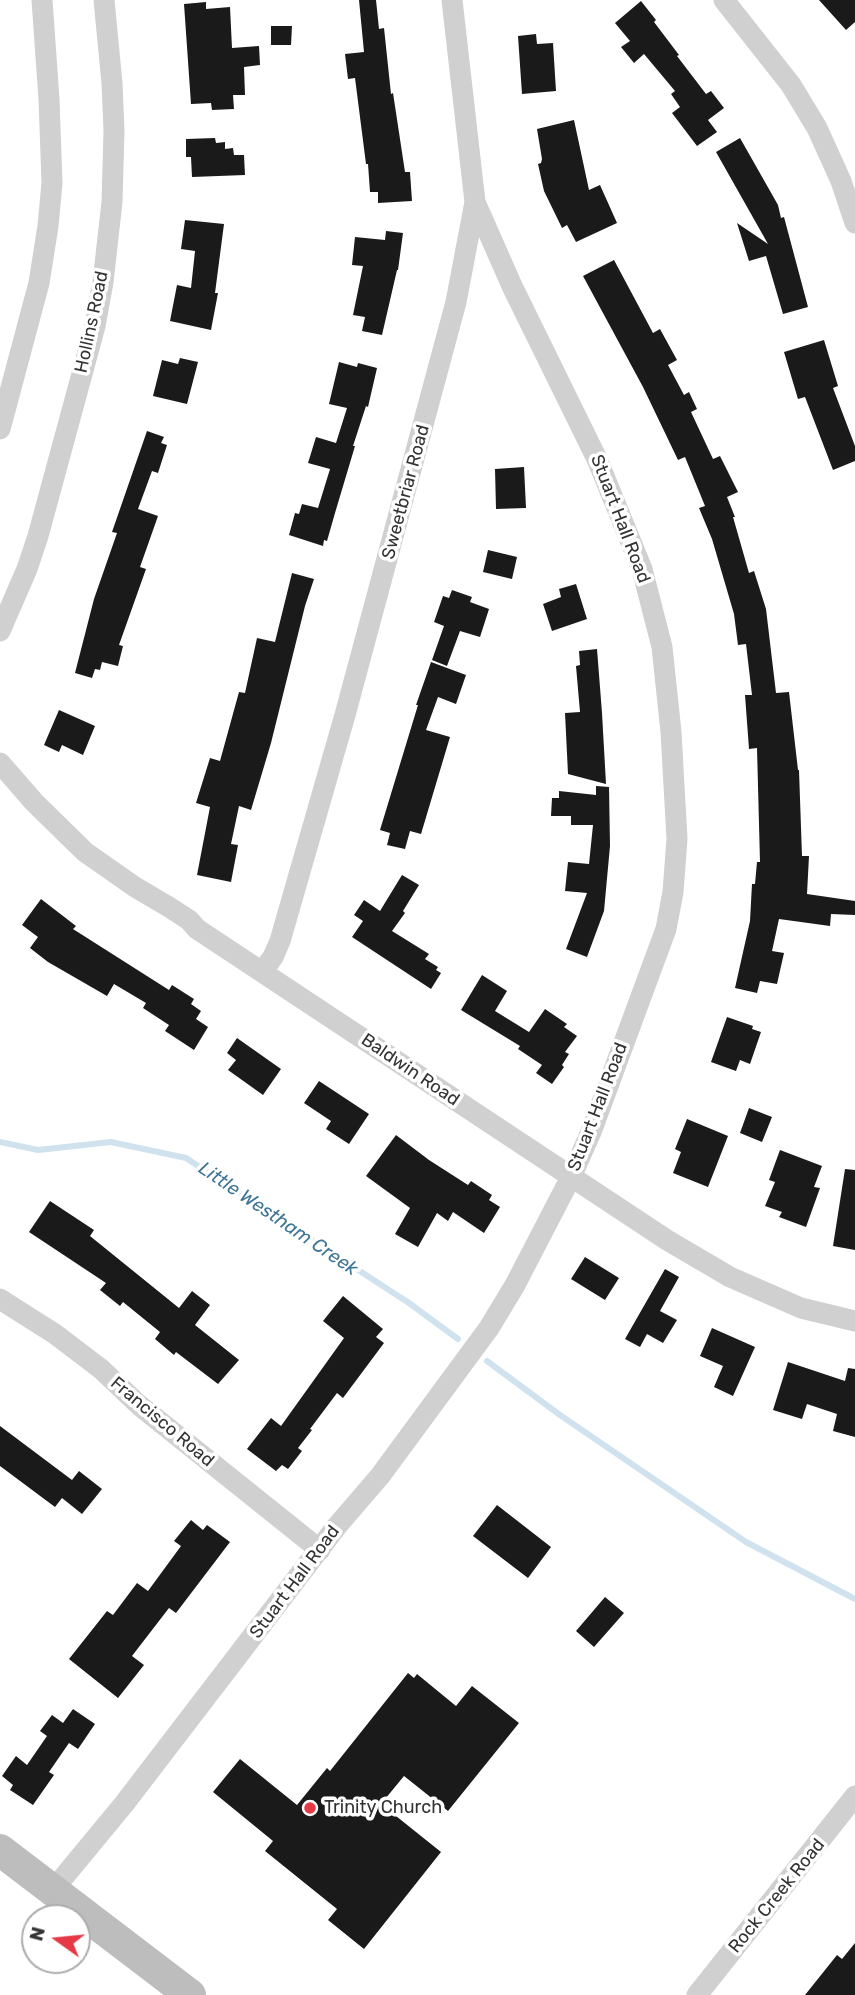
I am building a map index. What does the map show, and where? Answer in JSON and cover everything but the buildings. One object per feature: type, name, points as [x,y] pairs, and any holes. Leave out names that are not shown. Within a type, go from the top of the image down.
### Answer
[{"type":"main road","points":[[0,1850],[190,1995]]},
{"type":"street","points":[[0,429],[39,282],[48,226],[51,169],[42,0]]},
{"type":"street","name":"Hollins Road","points":[[0,631],[38,536],[95,326],[103,282],[113,202],[114,131],[104,0]]},
{"type":"street","name":"Sweetbriar Road","points":[[262,972],[273,957],[280,940],[345,715],[456,302],[475,202],[452,0]]},
{"type":"street","points":[[724,0],[791,85],[817,128],[841,181],[855,223]]},
{"type":"street","name":"Stuart Hall Road","points":[[53,1891],[380,1476],[489,1328],[527,1264],[591,1132],[666,929],[673,892],[677,839],[671,732],[662,647],[642,569],[597,459],[512,286],[475,202]]},
{"type":"street","name":"Baldwin Road","points":[[0,763],[34,802],[85,852],[667,1240],[730,1277],[801,1307],[855,1321]]},
{"type":"street","name":"Francisco Road","points":[[0,1299],[55,1334],[101,1369],[139,1405],[320,1550]]},
{"type":"street","name":"Rock Creek Road","points":[[697,1995],[855,1796]]},
{"type":"waterway","name":"Little Westham Creek","points":[[0,1142],[38,1150],[111,1142],[186,1158],[409,1303],[458,1339]]},
{"type":"waterway","name":"Little Westham Creek","points":[[487,1361],[560,1415],[746,1542],[855,1599]]},
{"type":"place","name":"Trinity Church","points":[[310,1808]]}]
